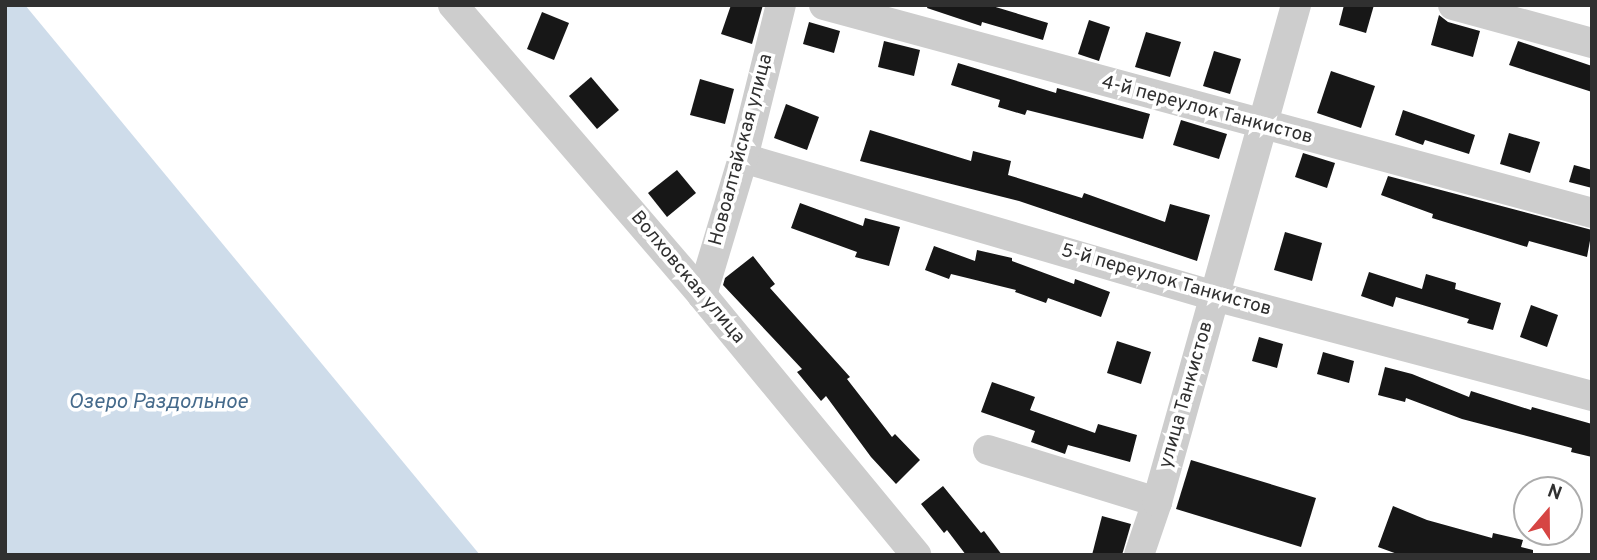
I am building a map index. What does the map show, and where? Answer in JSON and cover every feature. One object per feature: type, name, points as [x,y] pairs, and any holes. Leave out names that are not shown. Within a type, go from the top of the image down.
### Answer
[{"type":"street","name":"Волховская улица","points":[[453,5],[702,295],[916,555]]},
{"type":"street","name":"Новоалтайская улица","points":[[702,295],[743,158],[781,5]]},
{"type":"street","name":"4-й переулок Танкистов","points":[[824,5],[1262,126],[1592,213]]},
{"type":"street","name":"улица Танкистов","points":[[1139,555],[1157,502],[1296,5]]},
{"type":"street","points":[[1453,5],[1592,43]]},
{"type":"street","name":"5-й переулок Танкистов","points":[[743,158],[1214,296],[1592,396]]},
{"type":"street","points":[[988,450],[1157,502]]},
{"type":"water","name":"Озеро Раздольное","points":[[5,5],[25,5],[480,555],[5,555]]},
{"type":"building","points":[[731,5],[763,5],[752,44],[721,34]]},
{"type":"building","points":[[928,5],[989,5],[1048,23],[1043,40],[982,22],[981,26],[927,8]]},
{"type":"building","points":[[1344,5],[1374,5],[1366,33],[1339,25]]},
{"type":"building","points":[[542,12],[569,23],[554,60],[527,49]]},
{"type":"building","points":[[1439,15],[1448,22],[1480,31],[1473,57],[1431,45]]},
{"type":"building","points":[[1089,20],[1110,27],[1099,61],[1078,54]]},
{"type":"building","points":[[809,22],[840,31],[834,53],[803,44]]},
{"type":"building","points":[[1146,32],[1181,42],[1170,77],[1135,67]]},
{"type":"building","points":[[884,41],[920,50],[914,76],[878,67]]},
{"type":"building","points":[[1518,41],[1592,66],[1592,92],[1509,65]]},
{"type":"building","points":[[1214,51],[1241,59],[1230,94],[1203,86]]},
{"type":"building","points":[[958,63],[1056,93],[1057,88],[1150,114],[1143,139],[1027,110],[1025,115],[998,107],[1000,100],[951,85]]},
{"type":"building","points":[[1331,71],[1375,86],[1361,128],[1317,113]]},
{"type":"building","points":[[591,77],[619,110],[597,129],[569,96]]},
{"type":"building","points":[[700,79],[734,89],[725,124],[690,115]]},
{"type":"building","points":[[786,104],[819,117],[807,150],[774,138]]},
{"type":"building","points":[[1403,110],[1475,135],[1469,154],[1425,140],[1423,145],[1395,135]]},
{"type":"building","points":[[1181,120],[1227,134],[1219,159],[1173,145]]},
{"type":"building","points":[[870,130],[971,161],[973,151],[1011,161],[1008,175],[1082,198],[1084,193],[1165,222],[1170,204],[1210,215],[1197,261],[1019,201],[860,161]]},
{"type":"building","points":[[1509,133],[1540,142],[1530,173],[1500,164]]},
{"type":"building","points":[[1303,153],[1335,163],[1327,188],[1295,177]]},
{"type":"building","points":[[1574,165],[1592,170],[1592,188],[1569,182]]},
{"type":"building","points":[[677,170],[696,193],[667,217],[648,193]]},
{"type":"building","points":[[1388,176],[1592,230],[1587,257],[1529,241],[1527,247],[1432,218],[1433,214],[1381,195]]},
{"type":"building","points":[[800,203],[863,226],[865,218],[900,227],[889,266],[855,257],[857,252],[791,228]]},
{"type":"building","points":[[1285,232],[1322,243],[1312,281],[1274,270]]},
{"type":"building","points":[[934,246],[975,261],[977,250],[1012,258],[1012,261],[1074,284],[1075,279],[1110,292],[1101,317],[1048,298],[1046,303],[1015,292],[1016,290],[951,274],[949,279],[925,270]]},
{"type":"building","points":[[753,256],[775,284],[770,288],[850,377],[847,379],[892,437],[895,434],[920,460],[896,484],[871,457],[826,396],[821,401],[797,372],[802,369],[723,285],[725,278]]},
{"type":"building","points":[[1369,272],[1422,289],[1426,274],[1456,283],[1455,289],[1501,303],[1493,330],[1467,323],[1469,319],[1396,297],[1393,307],[1361,296]]},
{"type":"building","points":[[1531,305],[1558,315],[1547,347],[1520,337]]},
{"type":"building","points":[[1259,337],[1283,344],[1277,368],[1252,361]]},
{"type":"building","points":[[1117,341],[1151,352],[1141,384],[1107,373]]},
{"type":"building","points":[[1323,352],[1354,361],[1349,383],[1317,374]]},
{"type":"building","points":[[1385,367],[1412,374],[1469,397],[1471,391],[1531,410],[1532,407],[1592,424],[1592,457],[1571,452],[1572,448],[1462,419],[1406,398],[1405,402],[1378,395]]},
{"type":"building","points":[[992,382],[1035,397],[1030,410],[1095,433],[1098,424],[1137,435],[1130,462],[1068,445],[1065,454],[1031,442],[1035,431],[981,412]]},
{"type":"building","points":[[1191,460],[1316,498],[1301,547],[1176,509]]},
{"type":"building","points":[[943,486],[1002,555],[966,555],[947,530],[944,533],[921,504]]},
{"type":"building","points":[[1393,506],[1427,520],[1492,538],[1493,533],[1513,538],[1513,546],[1533,550],[1533,555],[1400,555],[1378,547]]},
{"type":"building","points":[[1102,516],[1131,524],[1122,555],[1092,555]]}]
